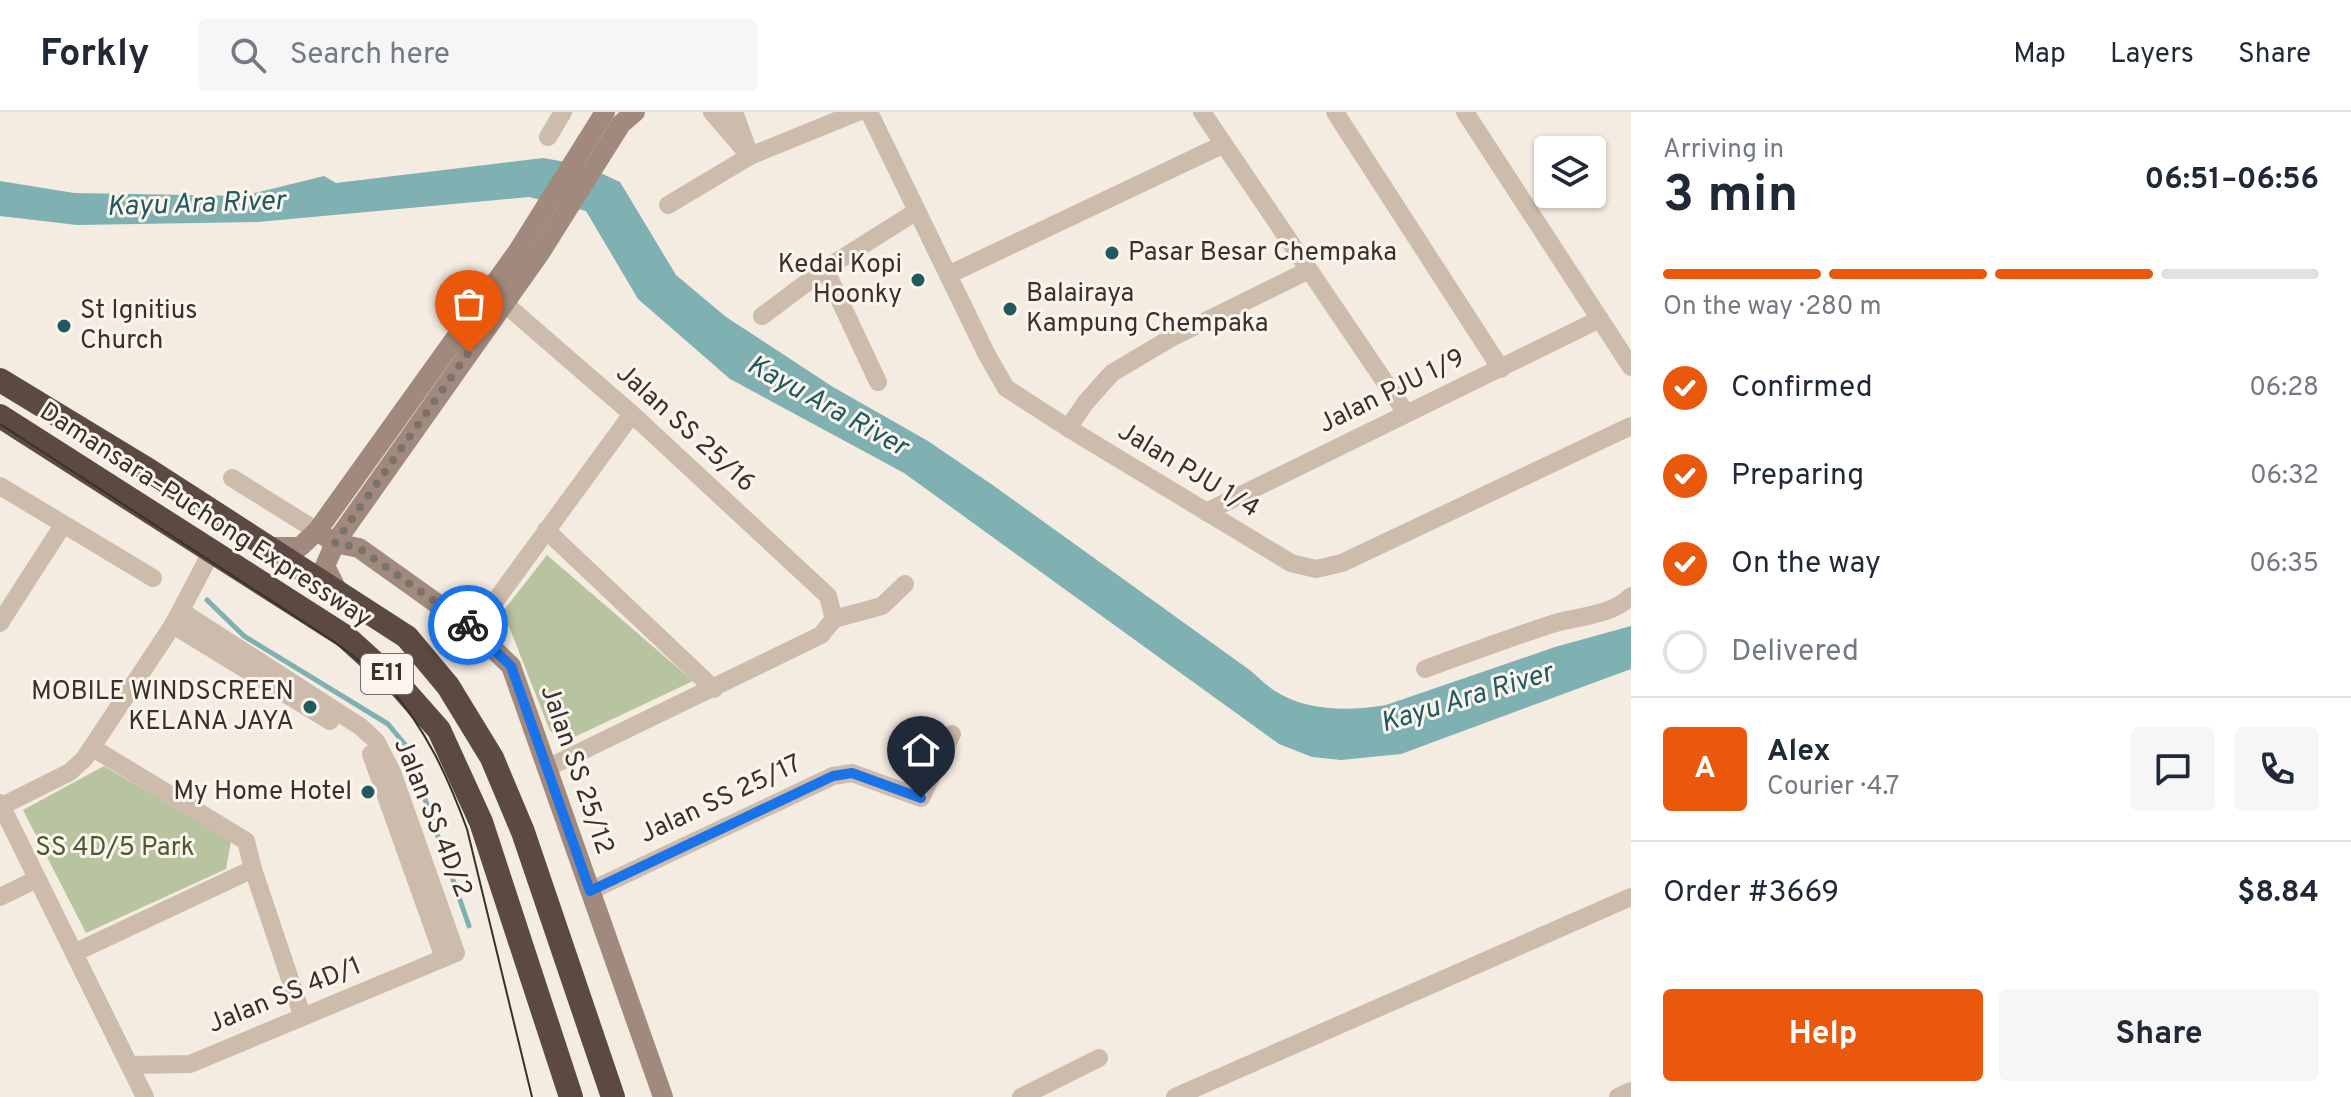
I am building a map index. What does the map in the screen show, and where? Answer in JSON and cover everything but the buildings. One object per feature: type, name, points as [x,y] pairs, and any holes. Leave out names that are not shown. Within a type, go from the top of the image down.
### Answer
[{"type":"highway","points":[[0,371],[104,443]]},
{"type":"highway","name":"Damansara–Puchong Expressway","points":[[0,380],[407,637],[448,686],[492,758],[523,832],[613,1097]]},
{"type":"highway","name":"Damansara–Puchong Expressway","points":[[0,416],[346,637],[401,687],[439,730],[481,822],[571,1097]]},
{"type":"main road","points":[[267,547],[300,547],[317,531],[603,127],[621,124],[635,112]]},
{"type":"main road","points":[[337,590],[325,566],[335,543],[540,253],[603,127]]},
{"type":"main road","points":[[500,276],[499,288],[504,303]]},
{"type":"main road","name":"Jalan SS 25/12","points":[[317,531],[335,543],[359,548],[474,630],[511,666],[663,1097]]},
{"type":"street","points":[[548,137],[563,112]]},
{"type":"street","points":[[712,112],[750,156]]},
{"type":"street","points":[[734,112],[750,156]]},
{"type":"street","points":[[668,205],[750,156],[858,112]]},
{"type":"street","name":"Jalan PJU 1/4","points":[[869,112],[1006,388],[1291,563],[1316,569],[1342,563],[1631,426]]},
{"type":"street","points":[[1202,112],[1406,413]]},
{"type":"street","points":[[1335,112],[1501,369]]},
{"type":"street","points":[[1465,112],[1631,367]]},
{"type":"street","points":[[948,275],[1222,145]]},
{"type":"street","points":[[762,316],[825,269],[917,211]]},
{"type":"street","points":[[825,269],[878,382]]},
{"type":"street","points":[[1068,428],[1112,373],[1171,338],[1309,270]]},
{"type":"street","name":"Jalan SS 25/16","points":[[504,303],[632,414],[828,596],[834,619]]},
{"type":"street","name":"Jalan PJU 1/9","points":[[1206,512],[1600,319]]},
{"type":"street","points":[[474,630],[632,414]]},
{"type":"street","points":[[232,478],[317,531]]},
{"type":"street","points":[[0,486],[153,578]]},
{"type":"street","points":[[0,623],[63,525]]},
{"type":"street","points":[[546,530],[714,689]]},
{"type":"street","points":[[145,1097],[1,805],[70,772],[93,748],[177,618],[212,551]]},
{"type":"street","points":[[549,767],[821,635],[834,619],[882,606],[905,584]]},
{"type":"street","points":[[1425,669],[1554,624],[1607,611],[1631,596]]},
{"type":"street","name":"Jalan SS 4D/1","points":[[130,1065],[190,1064],[450,956],[368,748],[177,618]]},
{"type":"street","name":"Jalan SS 25/17","points":[[590,891],[833,776],[852,773],[921,798],[952,734]]},
{"type":"street","points":[[93,748],[246,841],[302,1015]]},
{"type":"street","points":[[74,953],[253,869]]},
{"type":"street","points":[[0,897],[37,879]]},
{"type":"street","points":[[1175,1097],[1631,897]]},
{"type":"street","points":[[1021,1097],[1099,1058]]},
{"type":"street","points":[[1618,1097],[1631,1091]]},
{"type":"green space","points":[[547,555],[693,681],[566,741],[550,731],[503,611]]},
{"type":"green space","name":"SS 4D/5 Park","points":[[104,766],[231,841],[226,869],[86,933],[23,810]]},
{"type":"water","name":"Kayu Ara River","points":[[543,158],[583,165],[620,182],[676,275],[726,317],[833,387],[928,441],[1288,698],[1329,708],[1386,705],[1555,647],[1631,626],[1631,669],[1401,754],[1341,760],[1312,757],[1279,744],[904,473],[730,379],[638,299],[586,211],[529,197],[258,222],[77,225],[0,216],[0,181],[74,193],[243,196],[324,176],[336,183]]},
{"type":"waterway","points":[[207,600],[244,636],[388,724],[407,747],[469,926]]},
{"type":"tram line","points":[[0,424],[336,643],[377,675],[402,703],[435,754],[467,829],[532,1097]]},
{"type":"way so far","points":[[468,625],[359,548],[335,543],[469,352]]},
{"type":"place","name":"Pasar Besar Chempaka","points":[[1112,253]]},
{"type":"place","name":"Kedai Kopi Hoonky","points":[[918,280]]},
{"type":"place","name":"Balairaya Kampung Chempaka","points":[[1010,309]]},
{"type":"place","name":"St Ignitius Church","points":[[64,326]]},
{"type":"place","name":"MOBILE WINDSCREEN KELANA JAYA","points":[[310,707]]},
{"type":"place","name":"My Home Hotel","points":[[368,792]]},
{"type":"route","points":[[468,625],[511,666],[590,891],[833,776],[852,773],[921,798]]}]
